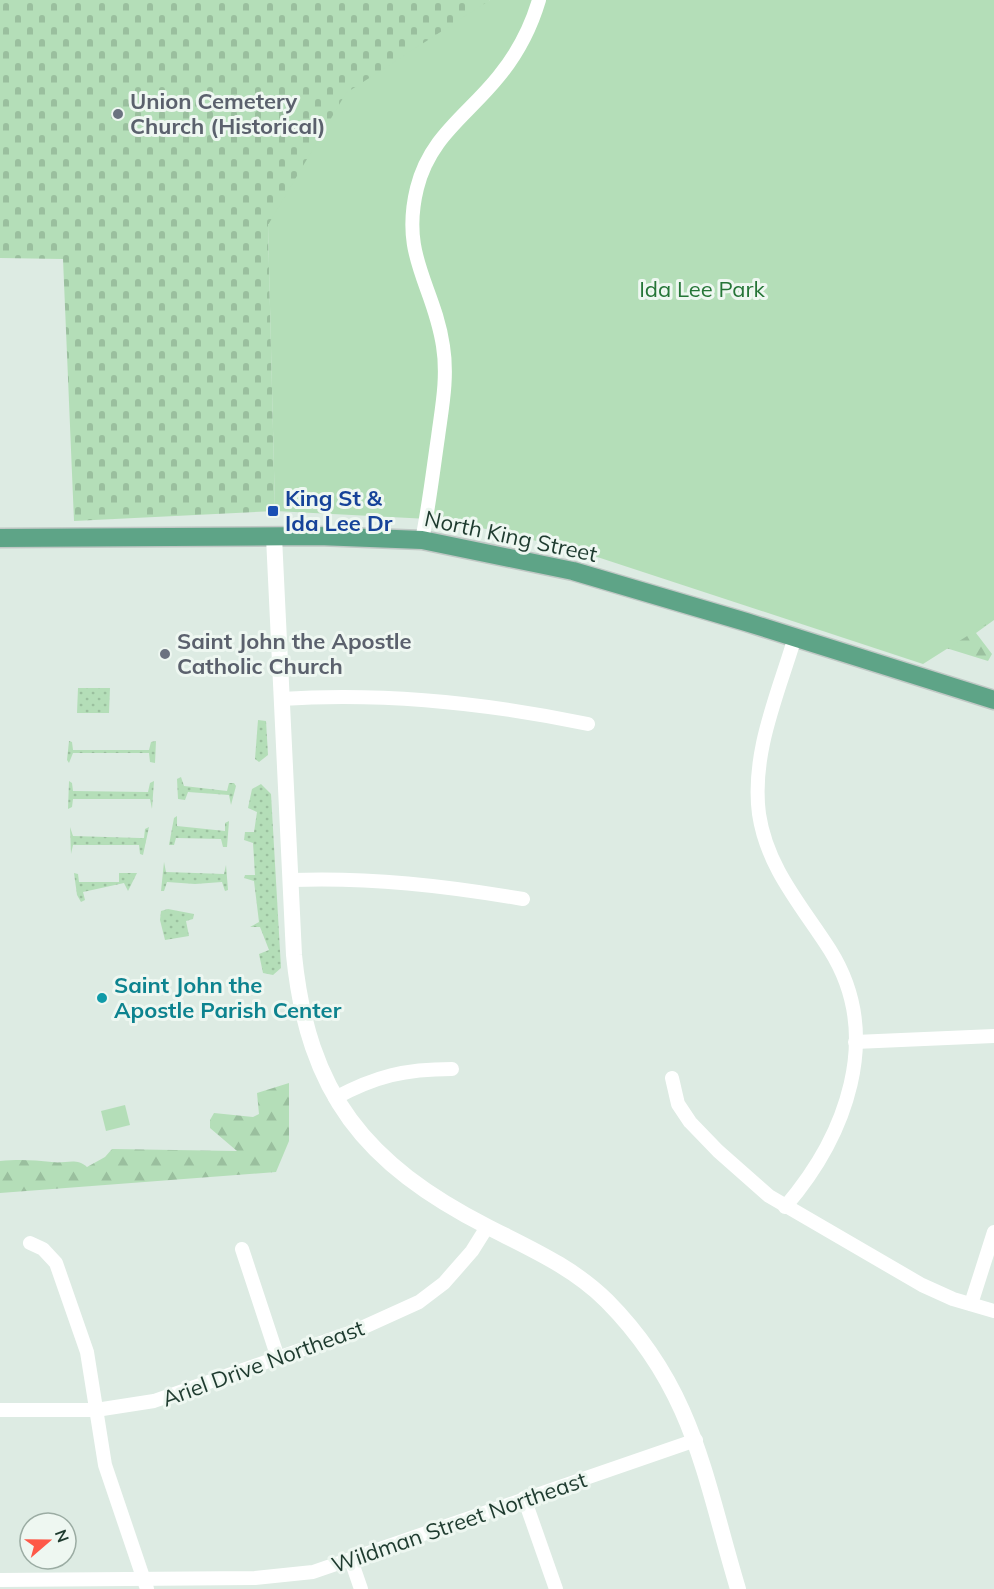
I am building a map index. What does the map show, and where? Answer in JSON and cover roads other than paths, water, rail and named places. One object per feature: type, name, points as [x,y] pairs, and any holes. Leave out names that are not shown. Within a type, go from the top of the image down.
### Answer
[{"type":"main road","name":"North King Street","points":[[0,538],[274,537],[422,540],[573,571],[795,637],[994,700]]},
{"type":"street","points":[[422,540],[445,370],[438,323],[421,280],[414,252],[412,219],[417,186],[436,143],[457,118],[500,75],[513,57],[529,29],[539,0]]},
{"type":"street","points":[[274,537],[294,955],[302,1014],[318,1065],[335,1098],[360,1133],[399,1173],[428,1194],[487,1227],[535,1250],[585,1282],[606,1300],[657,1361],[673,1389],[696,1440],[738,1589]]},
{"type":"street","points":[[785,1208],[821,1161],[839,1124],[851,1083],[855,1042],[858,1039],[855,1016],[844,976],[830,950],[778,872],[766,844],[759,814],[758,782],[761,750],[795,637]]},
{"type":"street","points":[[281,699],[329,696],[409,698],[515,710],[588,724]]},
{"type":"street","points":[[291,880],[364,879],[418,883],[524,899]]},
{"type":"street","points":[[855,1042],[994,1036]]},
{"type":"street","points":[[335,1098],[375,1079],[399,1071],[452,1069]]},
{"type":"street","points":[[672,1078],[678,1104],[690,1122],[718,1151],[785,1208],[922,1285],[994,1311]]},
{"type":"street","name":"Ariel Drive Northeast","points":[[0,1410],[96,1410],[154,1401],[392,1316],[419,1302],[444,1282],[472,1251],[487,1227]]},
{"type":"street","points":[[971,1304],[994,1232]]},
{"type":"street","points":[[30,1243],[43,1249],[56,1263],[87,1352],[105,1465],[145,1584]]},
{"type":"street","points":[[242,1249],[279,1358]]},
{"type":"street","name":"Wildman Street Northeast","points":[[0,1580],[145,1584],[287,1576],[313,1572],[696,1440]]},
{"type":"street","points":[[524,1498],[556,1589]]},
{"type":"street","points":[[351,1560],[362,1589]]},
{"type":"place","name":"Union Cemetery Church (Historical)","points":[[118,114]]},
{"type":"place","name":"King St & Ida Lee Dr","points":[[273,511]]},
{"type":"place","name":"Saint John the Apostle Catholic Church","points":[[165,654]]},
{"type":"place","name":"Saint John the Apostle Parish Center","points":[[102,998]]},
{"type":"park label","name":"Ida Lee Park","points":[[702,289]]}]
